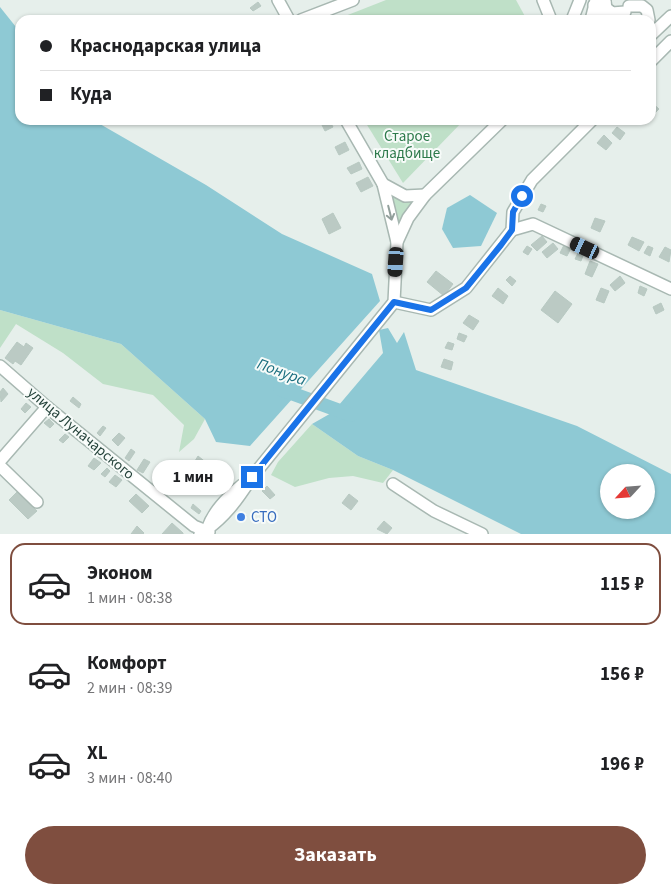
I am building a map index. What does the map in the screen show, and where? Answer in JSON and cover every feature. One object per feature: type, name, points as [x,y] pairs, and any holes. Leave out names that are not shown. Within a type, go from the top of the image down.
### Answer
[{"type":"street","points":[[278,0],[286,15]]},
{"type":"street","points":[[314,15],[353,0]]},
{"type":"street","points":[[543,0],[549,15]]},
{"type":"street","points":[[574,15],[580,0]]},
{"type":"street","points":[[600,2],[612,13],[642,6],[647,10],[648,15]]},
{"type":"street","points":[[600,2],[606,15]]},
{"type":"street","points":[[594,15],[600,2]]},
{"type":"street","points":[[656,30],[671,16]]},
{"type":"street","points":[[656,56],[671,41]]},
{"type":"street","points":[[206,533],[210,519],[225,500],[252,477],[394,302],[398,242],[383,184],[349,125]]},
{"type":"street","points":[[398,242],[408,218],[425,195],[497,125]]},
{"type":"street","points":[[394,302],[431,310],[466,288],[512,230],[513,212],[532,180],[587,125]]},
{"type":"street","points":[[383,184],[405,196],[425,195]]},
{"type":"street","points":[[512,230],[533,224],[671,289]]},
{"type":"street","name":"улица Луначарского","points":[[0,366],[47,407],[194,526],[206,533]]},
{"type":"street","points":[[0,461],[47,407]]},
{"type":"street","points":[[0,466],[37,502]]},
{"type":"street","points":[[393,484],[434,511],[482,534]]},
{"type":"green space","points":[[386,0],[516,0],[524,15],[348,15]]},
{"type":"green space","name":"Старое кладбище","points":[[367,125],[459,125],[403,183]]},
{"type":"green space","points":[[383,184],[405,196],[425,195],[397,242]]},
{"type":"green space","points":[[0,310],[121,344],[205,419],[194,439],[179,452],[184,425],[153,395],[103,384],[63,353],[16,324],[0,348]]},
{"type":"green space","points":[[312,424],[358,456],[393,470],[383,483],[353,476],[329,478],[295,487],[271,475],[278,462]]},
{"type":"water","points":[[0,7],[15,26],[15,125],[102,125],[206,185],[282,234],[372,274],[380,301],[250,446],[216,442],[205,419],[121,344],[0,310]]},
{"type":"water","points":[[470,195],[497,213],[481,246],[453,248],[442,229],[447,208]]},
{"type":"water","points":[[388,328],[397,343],[404,332],[416,370],[577,426],[651,464],[600,464],[600,519],[655,519],[655,466],[671,474],[671,534],[521,534],[393,470],[358,456],[312,424],[333,412],[383,353],[379,330]]},
{"type":"building","points":[[258,2],[261,6],[253,11],[250,8]]},
{"type":"building","points":[[322,125],[332,125],[333,127],[325,131]]},
{"type":"building","points":[[617,127],[625,133],[620,140],[612,133]]},
{"type":"building","points":[[604,135],[612,143],[606,150],[597,143]]},
{"type":"building","points":[[345,142],[349,150],[339,155],[335,147]]},
{"type":"building","points":[[359,162],[362,169],[351,174],[347,168]]},
{"type":"building","points":[[368,177],[373,186],[361,192],[356,183]]},
{"type":"building","points":[[541,204],[546,206],[543,212],[538,210]]},
{"type":"building","points":[[333,213],[341,228],[329,234],[322,219]]},
{"type":"building","points":[[595,218],[605,221],[600,232],[591,228]]},
{"type":"building","points":[[542,236],[547,242],[537,251],[531,245]]},
{"type":"building","points":[[632,237],[644,242],[639,251],[628,245]]},
{"type":"building","points":[[553,243],[558,249],[547,258],[542,252]]},
{"type":"building","points":[[564,245],[571,248],[567,256],[560,253]]},
{"type":"building","points":[[527,246],[532,249],[528,255],[523,252]]},
{"type":"building","points":[[648,246],[653,248],[650,256],[644,253]]},
{"type":"building","points":[[665,247],[671,250],[669,262],[659,257]]},
{"type":"building","points":[[579,251],[584,253],[581,261],[575,259]]},
{"type":"building","points":[[590,261],[598,264],[592,277],[585,274]]},
{"type":"building","points":[[436,271],[453,284],[444,296],[427,282]]},
{"type":"building","points":[[510,276],[516,281],[512,286],[506,280]]},
{"type":"building","points":[[620,276],[625,283],[615,291],[610,285]]},
{"type":"building","points":[[640,286],[647,289],[644,296],[638,293]]},
{"type":"building","points":[[498,288],[508,296],[503,304],[492,296]]},
{"type":"building","points":[[601,288],[609,291],[604,303],[596,300]]},
{"type":"building","points":[[555,291],[572,304],[558,323],[541,310]]},
{"type":"building","points":[[661,303],[664,310],[656,314],[653,307]]},
{"type":"building","points":[[469,315],[479,321],[473,330],[463,323]]},
{"type":"building","points":[[459,333],[467,336],[464,342],[457,339]]},
{"type":"building","points":[[17,342],[24,347],[26,343],[33,348],[21,365],[15,361],[13,364],[5,358]]},
{"type":"building","points":[[448,342],[454,344],[452,350],[445,348]]},
{"type":"building","points":[[444,359],[453,362],[451,370],[441,367]]},
{"type":"building","points":[[3,388],[8,394],[1,402],[0,392]]},
{"type":"building","points":[[73,397],[81,404],[79,408],[70,401]]},
{"type":"building","points":[[26,403],[31,407],[25,413],[21,409]]},
{"type":"building","points":[[49,419],[54,424],[50,428],[44,423]]},
{"type":"building","points":[[103,426],[106,428],[100,436],[97,433]]},
{"type":"building","points":[[119,433],[125,438],[118,446],[112,440]]},
{"type":"building","points":[[65,434],[69,437],[63,443],[59,440]]},
{"type":"building","points":[[131,449],[135,452],[129,461],[125,458]]},
{"type":"building","points":[[198,456],[208,464],[205,469],[195,461]]},
{"type":"building","points":[[94,458],[101,463],[94,470],[88,466]]},
{"type":"building","points":[[144,459],[150,462],[143,473],[137,470]]},
{"type":"building","points":[[107,468],[110,471],[105,477],[101,474]]},
{"type":"building","points":[[115,475],[122,480],[116,487],[109,482]]},
{"type":"building","points":[[219,475],[229,483],[224,489],[214,481]]},
{"type":"building","points":[[166,479],[170,482],[165,488],[161,485]]},
{"type":"building","points":[[267,486],[275,495],[270,499],[262,491]]},
{"type":"building","points":[[18,491],[37,511],[28,519],[9,500]]},
{"type":"building","points":[[136,494],[149,506],[142,513],[129,501]]},
{"type":"building","points":[[349,494],[358,501],[351,510],[342,503]]},
{"type":"building","points":[[193,504],[201,511],[199,514],[191,508]]},
{"type":"building","points":[[241,512],[247,516],[242,522],[236,517]]},
{"type":"building","points":[[384,521],[392,528],[387,534],[377,529]]},
{"type":"building","points":[[172,523],[183,533],[183,534],[162,534]]},
{"type":"building","points":[[137,526],[144,533],[131,534]]},
{"type":"waterway","name":"Понура","points":[[280,389],[351,415]]},
{"type":"place","name":"СТО","points":[[241,517]]},
{"type":"route","points":[[252,477],[394,302],[431,310],[466,288],[512,230],[513,212],[522,196]]}]
